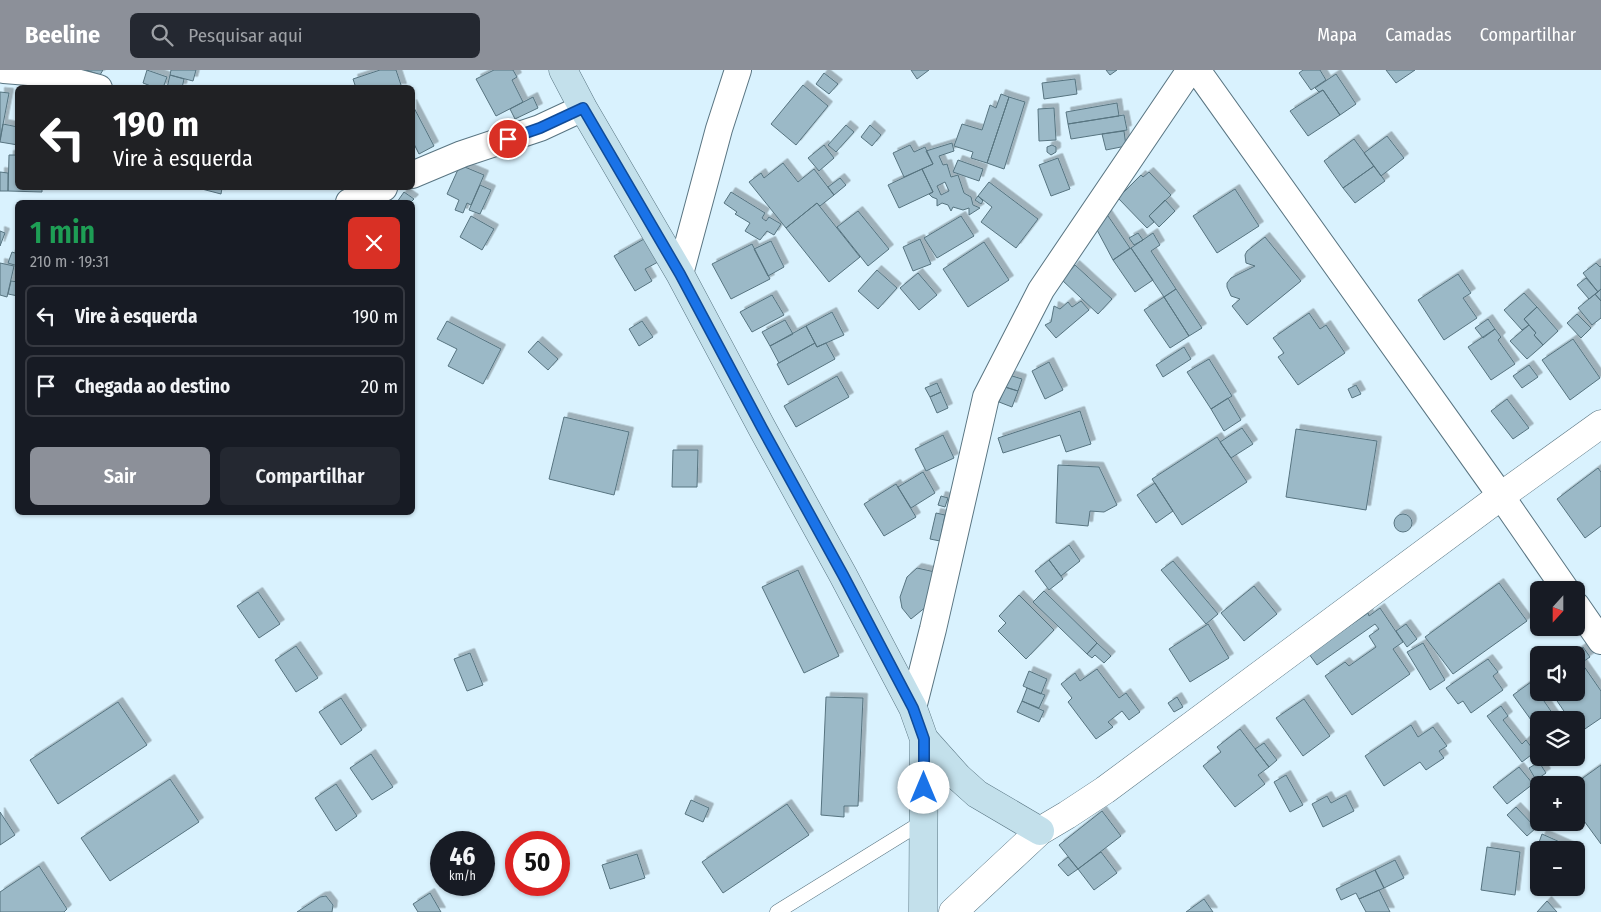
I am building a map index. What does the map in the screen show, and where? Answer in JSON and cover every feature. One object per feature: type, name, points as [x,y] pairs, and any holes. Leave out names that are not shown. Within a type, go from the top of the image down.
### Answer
[{"type":"main road","points":[[563,70],[583,108],[680,274],[913,708],[924,739],[923,912]]},
{"type":"main road","points":[[924,739],[958,777],[978,794],[1040,831]]},
{"type":"street","points":[[4,70],[41,73],[87,85]]},
{"type":"street","points":[[680,274],[719,129],[738,70]]},
{"type":"street","points":[[913,708],[986,397],[1041,290],[1190,70]]},
{"type":"street","points":[[1197,70],[1560,581]]},
{"type":"street","points":[[415,174],[462,154],[540,128],[583,108]]},
{"type":"street","points":[[355,200],[379,190]]},
{"type":"street","points":[[953,912],[1040,831],[1105,790],[1601,424]]},
{"type":"street","points":[[1585,618],[1601,640]]},
{"type":"lane","points":[[777,912],[924,821]]},
{"type":"building","points":[[86,70],[103,70],[100,75]]},
{"type":"building","points":[[147,70],[167,77],[164,85],[148,85],[143,83]]},
{"type":"building","points":[[171,70],[196,70],[193,81],[170,75]]},
{"type":"building","points":[[380,70],[396,70],[401,85],[355,85],[353,79]]},
{"type":"building","points":[[494,70],[513,70],[517,77],[512,80],[523,102],[496,116],[476,79]]},
{"type":"building","points":[[911,70],[929,70],[917,79]]},
{"type":"building","points":[[1106,70],[1117,70],[1110,75]]},
{"type":"building","points":[[1303,70],[1320,70],[1326,80],[1311,90],[1299,73]]},
{"type":"building","points":[[1386,70],[1415,70],[1396,83]]},
{"type":"building","points":[[824,73],[838,84],[829,94],[816,84]]},
{"type":"building","points":[[1336,74],[1356,104],[1340,115],[1323,90],[1319,92],[1315,88]]},
{"type":"building","points":[[170,75],[184,79],[183,85],[168,85]]},
{"type":"building","points":[[1075,79],[1077,94],[1044,99],[1042,83]]},
{"type":"building","points":[[803,85],[828,106],[796,145],[771,124]]},
{"type":"building","points":[[1323,90],[1340,115],[1308,136],[1290,111]]},
{"type":"building","points":[[0,92],[9,93],[0,140]]},
{"type":"building","points":[[1001,94],[1009,97],[987,163],[971,158],[973,152],[954,146],[962,124],[982,130],[990,105],[996,108]]},
{"type":"building","points":[[533,97],[538,108],[515,119],[510,109]]},
{"type":"building","points":[[1009,97],[1025,102],[1004,169],[987,163]]},
{"type":"building","points":[[1117,103],[1119,116],[1068,124],[1066,112]]},
{"type":"building","points":[[1054,108],[1056,140],[1039,141],[1038,109]]},
{"type":"building","points":[[415,110],[434,146],[419,154],[415,146]]},
{"type":"building","points":[[1124,115],[1127,130],[1071,139],[1068,124]]},
{"type":"building","points":[[3,124],[15,126],[15,144],[0,142]]},
{"type":"building","points":[[846,125],[854,132],[836,152],[828,145]]},
{"type":"building","points":[[870,125],[881,135],[872,146],[861,137]]},
{"type":"building","points":[[1124,131],[1126,146],[1106,150],[1102,134]]},
{"type":"building","points":[[1387,136],[1404,158],[1381,176],[1364,153]]},
{"type":"building","points":[[1354,139],[1374,166],[1343,188],[1324,161]]},
{"type":"building","points":[[952,143],[954,151],[939,156],[943,165],[947,164],[951,177],[958,175],[964,193],[971,197],[973,205],[980,208],[969,215],[969,208],[963,210],[953,207],[951,211],[948,205],[942,203],[937,206],[937,199],[929,194],[933,192],[922,169],[933,164],[926,151]],"holes":[[[945,182],[949,191],[941,195],[937,186]]]},
{"type":"building","points":[[824,145],[834,158],[819,171],[808,158]]},
{"type":"building","points":[[910,145],[914,152],[925,147],[933,164],[904,177],[893,153]]},
{"type":"building","points":[[1052,145],[1056,147],[1056,152],[1051,155],[1047,152],[1047,147]]},
{"type":"building","points":[[9,155],[15,155],[15,190],[42,190],[42,192],[8,191]]},
{"type":"building","points":[[1058,158],[1070,189],[1051,196],[1039,165]]},
{"type":"building","points":[[958,160],[983,169],[979,181],[953,172]]},
{"type":"building","points":[[783,163],[798,182],[814,169],[834,195],[820,206],[817,203],[786,228],[749,182],[761,173],[764,178]]},
{"type":"building","points":[[460,165],[484,175],[471,205],[467,203],[463,213],[455,210],[459,200],[447,194]]},
{"type":"building","points":[[1374,166],[1385,181],[1355,203],[1343,188]]},
{"type":"building","points":[[922,169],[933,192],[899,208],[888,185]]},
{"type":"building","points":[[0,172],[8,173],[8,191],[0,191]]},
{"type":"building","points":[[1149,172],[1171,195],[1149,216],[1154,222],[1147,228],[1118,198],[1141,175],[1143,177]]},
{"type":"building","points":[[840,178],[846,185],[834,195],[828,187]]},
{"type":"building","points":[[989,182],[1038,219],[1016,248],[981,222],[992,207],[978,196]]},
{"type":"building","points":[[480,185],[491,190],[480,214],[469,210]]},
{"type":"building","points":[[1235,189],[1259,226],[1217,253],[1193,216]]},
{"type":"building","points":[[206,190],[222,190],[221,194]]},
{"type":"building","points":[[404,192],[414,199],[413,200],[398,200]]},
{"type":"building","points":[[731,192],[765,213],[762,218],[766,221],[769,217],[781,224],[774,235],[767,231],[760,240],[745,231],[750,223],[735,214],[737,212],[724,203]]},
{"type":"building","points":[[978,196],[983,201],[981,204],[975,200]]},
{"type":"building","points":[[1165,200],[1175,211],[1159,227],[1149,216]]},
{"type":"building","points":[[817,203],[860,257],[829,282],[786,228]]},
{"type":"building","points":[[858,211],[889,249],[868,266],[837,227]]},
{"type":"building","points":[[1106,213],[1130,248],[1113,260],[1096,228]]},
{"type":"building","points":[[471,216],[494,229],[482,250],[460,237]]},
{"type":"building","points":[[961,216],[974,236],[937,258],[924,238]]},
{"type":"building","points":[[0,231],[5,233],[0,246]]},
{"type":"building","points":[[1138,233],[1143,240],[1134,245],[1129,238]]},
{"type":"building","points":[[1153,233],[1160,245],[1151,251],[1176,289],[1164,297],[1131,248]]},
{"type":"building","points":[[1265,237],[1301,281],[1247,325],[1232,306],[1240,299],[1231,296],[1227,283],[1231,278],[1255,266],[1246,263],[1245,255],[1247,251]]},
{"type":"building","points":[[644,239],[658,262],[645,269],[652,281],[635,291],[614,256]]},
{"type":"building","points":[[920,239],[931,264],[913,271],[903,247]]},
{"type":"building","points":[[771,241],[784,267],[768,276],[754,249]]},
{"type":"building","points":[[984,242],[1009,280],[968,307],[943,269]]},
{"type":"building","points":[[752,244],[770,279],[731,299],[712,264]]},
{"type":"building","points":[[1131,248],[1153,280],[1135,292],[1113,260]]},
{"type":"building","points":[[12,252],[15,253],[15,265],[8,263]]},
{"type":"building","points":[[0,263],[14,266],[7,297],[0,295]]},
{"type":"building","points":[[1596,263],[1601,266],[1601,289],[1598,292],[1583,273]]},
{"type":"building","points":[[1075,265],[1112,299],[1098,314],[1062,280]]},
{"type":"building","points":[[877,270],[897,288],[878,309],[858,291]]},
{"type":"building","points":[[918,273],[937,295],[919,310],[900,288]]},
{"type":"building","points":[[1458,274],[1471,293],[1463,298],[1477,318],[1444,340],[1418,300]]},
{"type":"building","points":[[1586,278],[1598,292],[1589,299],[1577,285]]},
{"type":"building","points":[[11,281],[15,282],[15,295],[8,294]]},
{"type":"building","points":[[1176,289],[1202,328],[1189,336],[1164,297]]},
{"type":"building","points":[[1601,289],[1601,301],[1595,294]]},
{"type":"building","points":[[1524,293],[1537,307],[1524,319],[1529,325],[1522,330],[1504,310]]},
{"type":"building","points":[[1595,294],[1601,301],[1601,318],[1592,325],[1578,308]]},
{"type":"building","points":[[772,295],[784,315],[752,332],[740,312]]},
{"type":"building","points":[[1164,297],[1189,336],[1170,348],[1144,310]]},
{"type":"building","points":[[1081,301],[1089,310],[1056,338],[1045,325],[1051,322],[1054,306],[1060,309],[1068,302],[1072,307]]},
{"type":"building","points":[[1537,307],[1558,331],[1543,345],[1524,319]]},
{"type":"building","points":[[832,312],[844,335],[817,347],[806,326]]},
{"type":"building","points":[[1309,313],[1320,329],[1326,325],[1345,353],[1298,385],[1278,357],[1284,353],[1273,338]]},
{"type":"building","points":[[1577,314],[1591,328],[1581,338],[1567,323]]},
{"type":"building","points":[[1488,319],[1495,329],[1483,338],[1475,328]]},
{"type":"building","points":[[785,320],[793,334],[770,346],[762,332]]},
{"type":"building","points":[[447,321],[501,349],[483,384],[448,366],[457,349],[437,339]]},
{"type":"building","points":[[642,321],[653,337],[639,346],[629,329]]},
{"type":"building","points":[[1529,325],[1536,333],[1534,335],[1543,345],[1527,359],[1510,341]]},
{"type":"building","points":[[806,326],[815,343],[779,363],[770,346]]},
{"type":"building","points":[[1495,329],[1501,337],[1498,340],[1515,364],[1491,380],[1468,347]]},
{"type":"building","points":[[1573,339],[1600,378],[1570,400],[1542,360]]},
{"type":"building","points":[[538,341],[558,359],[548,370],[528,352]]},
{"type":"building","points":[[815,343],[817,347],[826,343],[835,359],[788,385],[777,364]]},
{"type":"building","points":[[1184,347],[1191,359],[1163,377],[1156,365]]},
{"type":"building","points":[[1209,359],[1232,396],[1211,409],[1187,372]]},
{"type":"building","points":[[1049,362],[1063,390],[1045,399],[1032,371]]},
{"type":"building","points":[[1529,365],[1538,377],[1522,388],[1513,376]]},
{"type":"building","points":[[1009,375],[1022,379],[1018,391],[1005,387]]},
{"type":"building","points":[[837,376],[849,397],[796,427],[784,406]]},
{"type":"building","points":[[937,383],[941,392],[930,397],[925,388]]},
{"type":"building","points":[[1356,385],[1361,394],[1352,398],[1348,389]]},
{"type":"building","points":[[1005,387],[1018,391],[1012,407],[999,402]]},
{"type":"building","points":[[941,392],[948,408],[937,413],[930,397]]},
{"type":"building","points":[[1228,398],[1241,420],[1224,431],[1211,409]]},
{"type":"building","points":[[1507,399],[1529,428],[1513,439],[1491,411]]},
{"type":"building","points":[[1080,411],[1091,444],[1066,452],[1060,435],[1003,453],[998,438]]},
{"type":"building","points":[[564,417],[629,432],[614,495],[549,479]]},
{"type":"building","points":[[1242,428],[1253,444],[1231,458],[1220,442]]},
{"type":"building","points":[[1296,429],[1377,441],[1366,510],[1286,497]]},
{"type":"building","points":[[943,435],[954,458],[926,471],[915,449]]},
{"type":"building","points":[[1217,437],[1247,482],[1182,525],[1152,479]]},
{"type":"building","points":[[673,450],[698,450],[697,487],[672,487]]},
{"type":"building","points":[[1058,465],[1099,467],[1117,505],[1104,512],[1090,511],[1088,526],[1056,523]]},
{"type":"building","points":[[1598,468],[1601,472],[1601,526],[1585,538],[1557,499]]},
{"type":"building","points":[[923,472],[935,493],[911,508],[898,487]]},
{"type":"building","points":[[1155,483],[1173,511],[1156,523],[1137,495]]},
{"type":"building","points":[[896,484],[916,517],[884,536],[864,504]]},
{"type":"building","points":[[941,496],[948,498],[945,507],[938,505]]},
{"type":"building","points":[[936,513],[945,515],[940,541],[930,539]]},
{"type":"building","points":[[1403,514],[1409,517],[1412,523],[1409,529],[1403,532],[1397,529],[1394,523],[1397,517]]},
{"type":"building","points":[[1069,545],[1080,561],[1061,576],[1049,560]]},
{"type":"building","points":[[1049,560],[1063,579],[1049,590],[1035,571]]},
{"type":"building","points":[[1173,561],[1218,614],[1206,624],[1161,570]]},
{"type":"building","points":[[917,568],[935,572],[932,602],[911,619],[902,608],[900,597],[907,577]]},
{"type":"building","points":[[798,570],[839,656],[804,673],[762,587]]},
{"type":"building","points":[[1499,583],[1527,621],[1453,674],[1425,637]]},
{"type":"building","points":[[1254,586],[1277,614],[1244,641],[1221,613]]},
{"type":"building","points":[[1044,591],[1097,643],[1087,654],[1033,602]]},
{"type":"building","points":[[258,592],[280,624],[259,638],[237,606]]},
{"type":"building","points":[[1019,595],[1054,630],[1026,659],[998,631],[1006,623],[999,616]]},
{"type":"building","points":[[1380,608],[1403,642],[1393,649],[1410,674],[1352,715],[1325,676],[1345,662],[1349,666],[1376,647],[1369,636],[1379,629],[1375,624],[1317,665],[1309,654],[1368,613],[1369,616]]},
{"type":"building","points":[[1208,624],[1229,658],[1190,682],[1169,649]]},
{"type":"building","points":[[1406,624],[1417,639],[1407,647],[1396,631]]},
{"type":"building","points":[[1097,643],[1111,656],[1104,663],[1095,655],[1092,658],[1087,654]]},
{"type":"building","points":[[1423,643],[1445,680],[1430,690],[1407,652]]},
{"type":"building","points":[[296,646],[318,678],[296,692],[275,660]]},
{"type":"building","points":[[1585,650],[1590,657],[1585,660]]},
{"type":"building","points":[[470,653],[483,685],[467,691],[454,659]]},
{"type":"building","points":[[1488,659],[1498,672],[1493,676],[1503,690],[1471,713],[1463,701],[1458,704],[1446,688]]},
{"type":"building","points":[[1585,668],[1601,691],[1601,718],[1585,729],[1585,711],[1564,711],[1557,701],[1585,701]]},
{"type":"building","points":[[1097,669],[1119,698],[1126,693],[1140,712],[1129,720],[1122,711],[1108,722],[1113,727],[1096,739],[1068,702],[1072,698],[1061,684],[1075,673],[1080,681]]},
{"type":"building","points":[[1029,671],[1047,679],[1041,694],[1023,686]]},
{"type":"building","points":[[1530,683],[1530,701],[1544,701],[1551,711],[1530,711],[1530,719],[1513,695]]},
{"type":"building","points":[[1027,688],[1045,695],[1039,708],[1022,701]]},
{"type":"building","points":[[826,697],[863,698],[858,806],[844,806],[844,817],[821,815]]},
{"type":"building","points":[[1177,697],[1183,707],[1174,712],[1168,703]]},
{"type":"building","points":[[341,698],[362,730],[341,745],[319,712]]},
{"type":"building","points":[[1304,699],[1330,736],[1303,756],[1276,718]]},
{"type":"building","points":[[1022,701],[1044,711],[1039,722],[1017,712]]},
{"type":"building","points":[[118,702],[147,745],[58,804],[30,760]]},
{"type":"building","points":[[1501,706],[1508,716],[1503,720],[1522,744],[1526,740],[1530,745],[1530,756],[1522,762],[1487,716]]},
{"type":"building","points":[[1411,725],[1418,737],[1433,727],[1447,746],[1439,751],[1444,758],[1426,770],[1420,762],[1384,786],[1365,756]]},
{"type":"building","points":[[1240,729],[1269,767],[1258,775],[1265,784],[1235,807],[1203,766],[1221,752],[1217,747]]},
{"type":"building","points":[[1264,743],[1277,760],[1269,767],[1255,749]]},
{"type":"building","points":[[371,754],[393,787],[372,800],[350,768]]},
{"type":"building","points":[[1601,765],[1601,844],[1585,822],[1585,776]]},
{"type":"building","points":[[1542,766],[1546,773],[1542,776],[1534,776],[1529,768]]},
{"type":"building","points":[[1519,767],[1530,780],[1530,786],[1507,804],[1493,787]]},
{"type":"building","points":[[1286,775],[1303,805],[1290,812],[1274,782]]},
{"type":"building","points":[[170,779],[199,822],[110,881],[81,838]]},
{"type":"building","points":[[336,784],[357,816],[336,831],[315,798]]},
{"type":"building","points":[[1346,795],[1354,811],[1323,827],[1312,804],[1327,796],[1331,803]]},
{"type":"building","points":[[691,800],[709,808],[703,822],[685,814]]},
{"type":"building","points":[[787,804],[809,835],[723,893],[702,862]]},
{"type":"building","points":[[1516,807],[1530,822],[1530,831],[1533,831],[1527,836],[1507,815]]},
{"type":"building","points":[[1102,811],[1121,836],[1078,869],[1059,845]]},
{"type":"building","points":[[0,812],[15,835],[0,845]]},
{"type":"building","points":[[1542,834],[1558,841],[1539,841]]},
{"type":"building","points":[[1487,847],[1520,852],[1515,895],[1481,890]]},
{"type":"building","points":[[1101,852],[1117,873],[1094,890],[1078,869]]},
{"type":"building","points":[[637,854],[645,878],[610,889],[602,865]]},
{"type":"building","points":[[1068,857],[1078,869],[1068,876],[1058,865]]},
{"type":"building","points":[[1395,860],[1404,878],[1384,888],[1375,870]]},
{"type":"building","points":[[39,866],[67,909],[64,912],[0,912],[0,892]]},
{"type":"building","points":[[1375,870],[1384,888],[1359,899],[1356,893],[1341,900],[1336,889]]},
{"type":"building","points":[[1379,890],[1390,912],[1366,912],[1359,899]]},
{"type":"building","points":[[430,893],[430,896],[441,912],[418,912],[413,904]]},
{"type":"building","points":[[326,896],[333,905],[332,912],[297,912],[320,897]]},
{"type":"building","points":[[1204,899],[1213,912],[1186,912]]},
{"type":"building","points":[[1547,901],[1557,912],[1537,912]]},
{"type":"route","points":[[508,139],[540,128],[583,108],[680,274],[913,708],[924,739],[924,788]]}]
